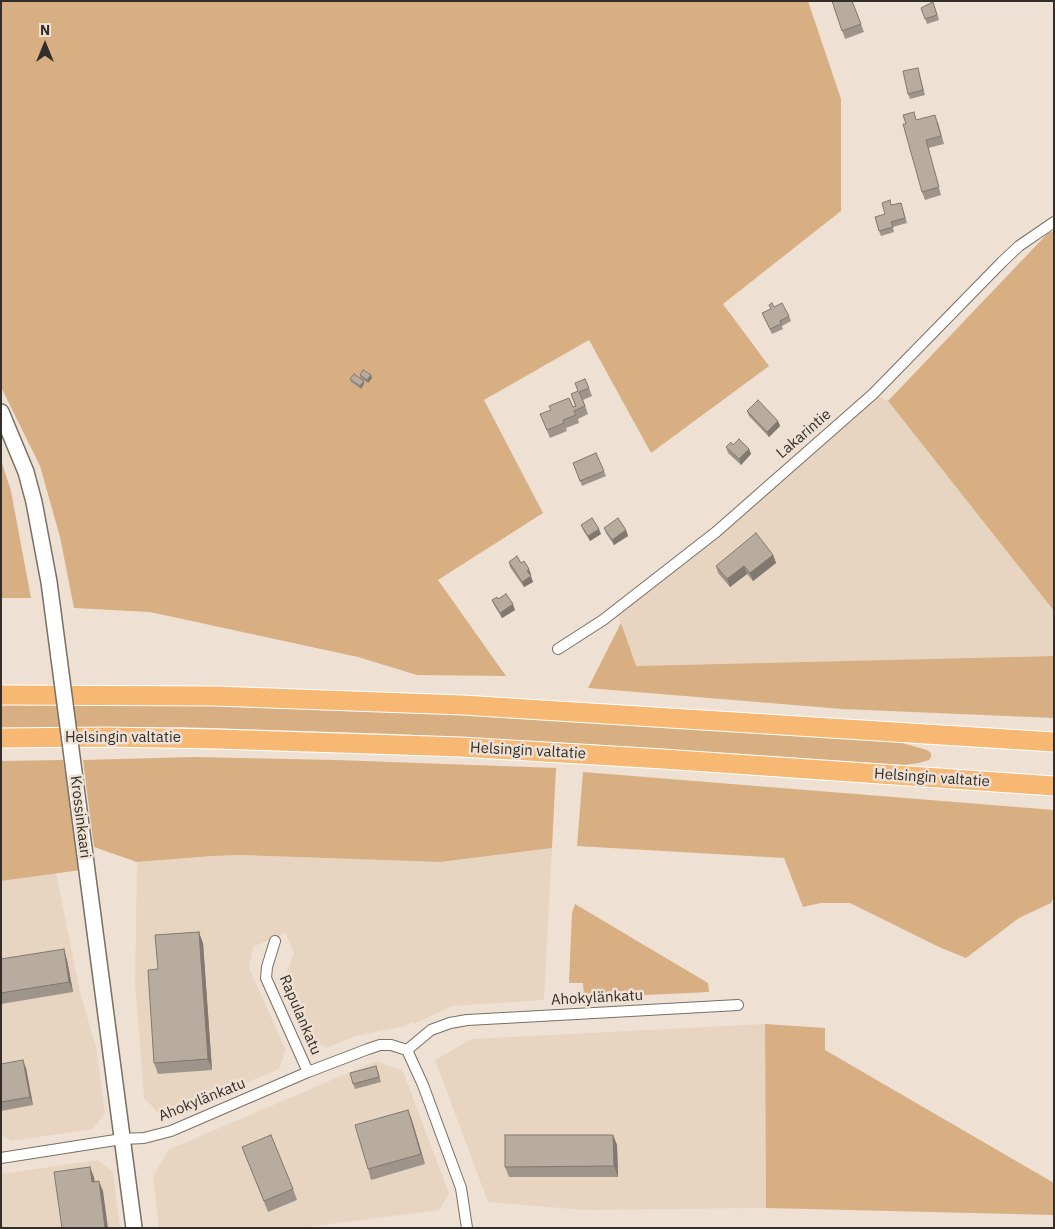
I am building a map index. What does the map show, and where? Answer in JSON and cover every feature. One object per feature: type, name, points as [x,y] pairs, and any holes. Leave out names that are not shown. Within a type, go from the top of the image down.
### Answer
[{"type":"highway","points":[[1,695],[215,696],[462,705],[1054,742]]},
{"type":"highway","name":"Helsingin valtatie","points":[[1,738],[106,737],[461,747],[1054,786]]},
{"type":"street","name":"Lakarintie","points":[[558,649],[603,620],[716,532],[873,394],[1019,246],[1054,222]]},
{"type":"street","name":"Krossinkaari","points":[[1,412],[26,472],[34,502],[49,582],[134,1228]]},
{"type":"street","name":"Rapulankatu","points":[[275,941],[267,967],[266,978],[308,1072]]},
{"type":"street","name":"Ahokylänkatu","points":[[1,1158],[122,1139],[144,1138],[171,1131],[308,1072],[380,1045],[391,1045],[407,1050],[431,1030],[450,1023],[467,1020],[738,1005]]},
{"type":"street","points":[[407,1050],[423,1085],[459,1183],[467,1228]]},
{"type":"shaded area","points":[[1,1],[808,1],[841,99],[841,211],[723,304],[769,366],[651,453],[589,340],[484,400],[543,513],[438,580],[506,676],[417,675],[358,657],[150,612],[74,608],[60,537],[40,466],[1,387]]},
{"type":"shaded area","points":[[1054,231],[1054,611],[888,401],[1048,233]]},
{"type":"shaded area","points":[[873,394],[888,401],[1054,611],[1054,656],[635,666],[616,609]]},
{"type":"shaded area","points":[[1,460],[11,491],[31,598],[1,598]]},
{"type":"shaded area","points":[[621,623],[636,666],[1054,656],[1054,718],[842,709],[588,688]]},
{"type":"shaded area","points":[[247,704],[589,720],[899,742],[927,750],[931,753],[931,757],[929,760],[905,765],[587,744],[395,734],[179,727],[1,729],[1,705]]},
{"type":"shaded area","points":[[193,757],[556,768],[552,848],[440,862],[240,855],[137,862],[94,847],[83,760]]},
{"type":"shaded area","points":[[63,760],[81,870],[1,881],[1,761]]},
{"type":"shaded area","points":[[583,772],[1054,810],[1054,896],[1051,903],[1019,918],[966,958],[939,947],[850,903],[821,903],[803,907],[784,858],[577,846]]},
{"type":"shaded area","points":[[552,848],[544,1000],[452,1006],[414,1024],[413,1022],[405,1026],[355,1036],[327,1048],[307,1037],[283,983],[294,953],[285,933],[253,947],[249,968],[286,1050],[279,1069],[163,1118],[144,1098],[135,984],[137,862],[240,855],[440,862]]},
{"type":"shaded area","points":[[56,873],[81,996],[96,1047],[105,1113],[93,1129],[11,1141],[1,1134],[1,881]]},
{"type":"shaded area","points":[[575,904],[708,983],[709,992],[584,998],[583,983],[569,983],[572,913]]},
{"type":"shaded area","points":[[765,1024],[766,1208],[584,1210],[488,1202],[435,1060],[472,1039]]},
{"type":"shaded area","points":[[765,1024],[825,1028],[825,1050],[1054,1183],[1054,1215],[766,1208]]},
{"type":"shaded area","points":[[376,1061],[403,1071],[449,1194],[439,1210],[299,1228],[159,1228],[153,1177],[168,1150]]},
{"type":"shaded area","points":[[98,1160],[113,1172],[120,1228],[1,1228],[1,1174]]},
{"type":"building","points":[[832,1],[852,1],[861,24],[842,31]]},
{"type":"building","points":[[933,2],[937,15],[925,19],[921,8]]},
{"type":"building","points":[[918,68],[923,90],[908,94],[903,71]]},
{"type":"building","points":[[914,112],[916,120],[935,115],[941,136],[926,140],[939,187],[922,192],[903,124],[906,124],[903,115]]},
{"type":"building","points":[[890,200],[891,205],[901,203],[905,218],[891,222],[893,227],[879,231],[875,217],[885,214],[882,203]]},
{"type":"building","points":[[772,303],[774,307],[782,303],[789,316],[780,321],[781,324],[770,329],[762,313],[771,309],[769,305]]},
{"type":"building","points":[[363,370],[371,375],[367,380],[360,375]]},
{"type":"building","points":[[354,374],[364,381],[360,386],[350,379]]},
{"type":"building","points":[[585,379],[589,388],[579,392],[585,406],[574,411],[576,415],[563,420],[564,423],[547,430],[540,414],[551,410],[549,406],[569,398],[573,407],[576,406],[571,394],[578,391],[575,383]]},
{"type":"building","points":[[758,400],[778,421],[767,432],[747,411]]},
{"type":"building","points":[[739,439],[749,449],[739,459],[726,447],[731,442],[733,445]]},
{"type":"building","points":[[596,453],[604,471],[580,481],[573,463]]},
{"type":"building","points":[[592,518],[599,529],[588,536],[581,525]]},
{"type":"building","points":[[618,518],[626,530],[612,540],[604,528]]},
{"type":"building","points":[[756,533],[773,555],[750,573],[744,566],[727,579],[716,566]]},
{"type":"building","points":[[517,556],[521,563],[524,561],[529,569],[527,571],[531,576],[522,582],[509,562]]},
{"type":"building","points":[[506,594],[513,604],[500,613],[492,600]]},
{"type":"building","points":[[199,932],[208,1059],[154,1063],[148,970],[158,969],[155,935]]},
{"type":"building","points":[[64,949],[69,982],[1,993],[1,959]]},
{"type":"building","points":[[23,1060],[30,1097],[1,1102],[1,1064]]},
{"type":"building","points":[[376,1066],[379,1077],[353,1084],[350,1073]]},
{"type":"building","points":[[408,1110],[421,1154],[368,1169],[355,1125]]},
{"type":"building","points":[[271,1135],[293,1189],[264,1201],[242,1147]]},
{"type":"building","points":[[505,1135],[613,1135],[614,1166],[505,1167]]},
{"type":"building","points":[[90,1167],[92,1182],[99,1181],[105,1228],[62,1228],[54,1172]]}]
